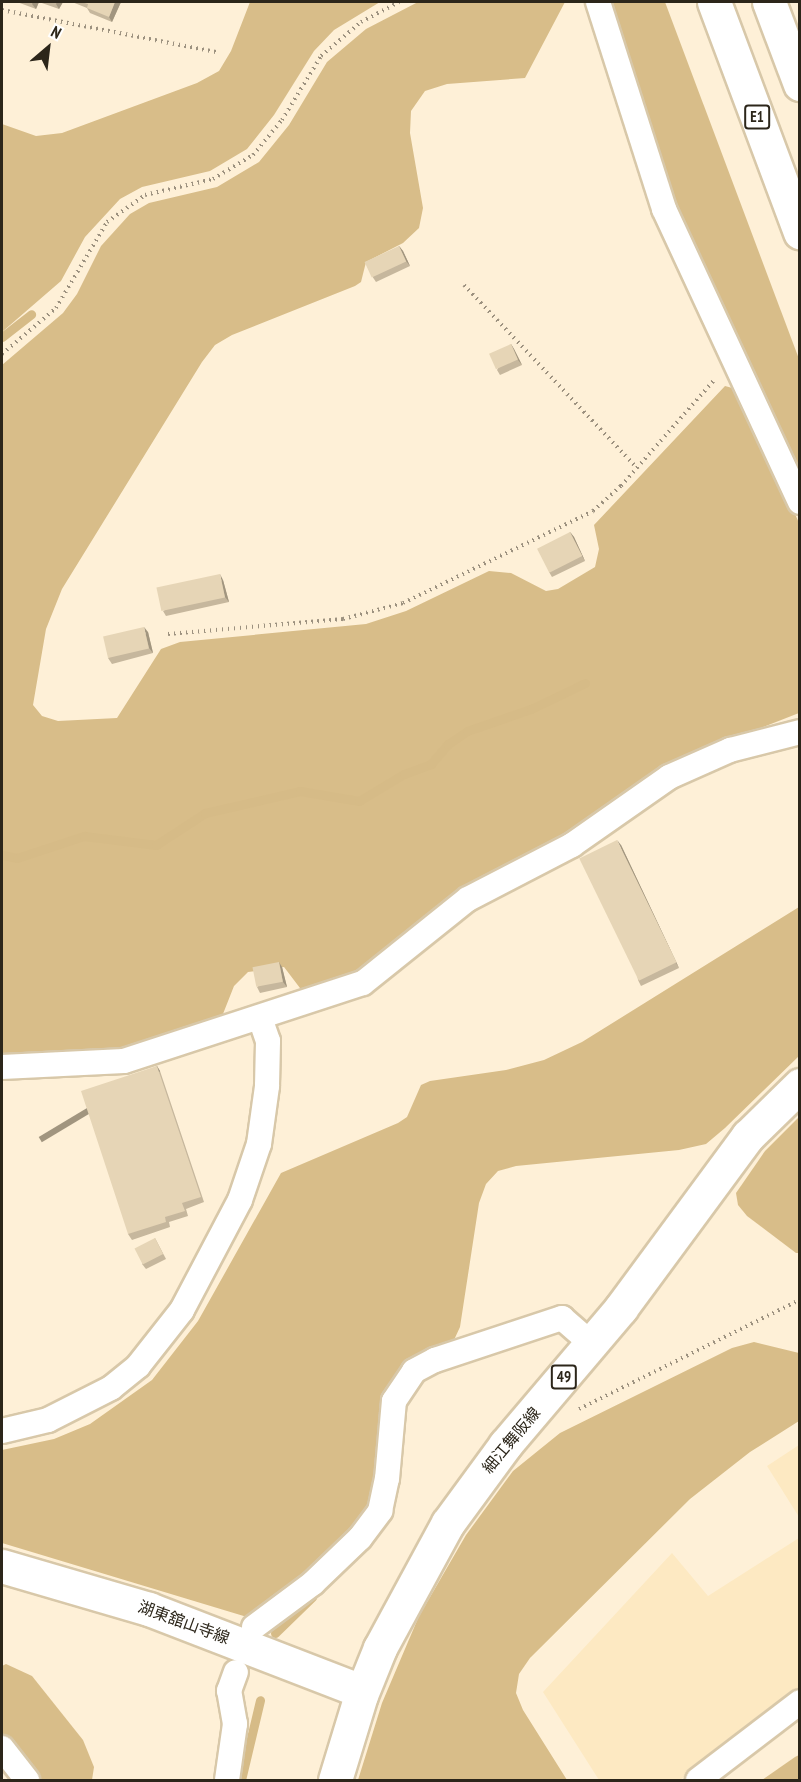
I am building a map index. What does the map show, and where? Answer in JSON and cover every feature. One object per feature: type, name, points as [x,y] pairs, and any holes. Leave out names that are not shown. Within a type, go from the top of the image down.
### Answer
[{"type":"main road","name":"E1","points":[[714,2],[800,232]]},
{"type":"main road","points":[[769,2],[800,84]]},
{"type":"main road","name":"細江舞阪線","points":[[335,1780],[362,1691],[422,1564],[475,1483],[592,1344],[748,1136],[800,1085]]},
{"type":"main road","name":"湖東舘山寺線","points":[[2,1566],[149,1609],[362,1691]]},
{"type":"street","points":[[598,2],[664,209],[738,364],[800,502]]},
{"type":"street","points":[[2,1067],[124,1061],[363,983],[468,899],[572,845],[669,777],[730,750],[800,732]]},
{"type":"street","points":[[2,1431],[48,1420],[111,1388],[146,1357],[182,1310],[240,1200],[259,1144],[267,1086],[268,1041],[260,1018]]},
{"type":"street","points":[[254,1627],[313,1583],[375,1518],[385,1496],[394,1401],[414,1371],[435,1360],[562,1318],[592,1344]]},
{"type":"street","points":[[227,1780],[235,1724],[229,1691],[236,1672]]},
{"type":"street","points":[[698,1780],[800,1702]]},
{"type":"street","points":[[2,1748],[27,1780]]},
{"type":"path","points":[[2,354],[56,308],[107,222],[145,195],[213,179],[253,155],[282,120],[321,56],[361,22],[399,2]]},
{"type":"path","points":[[2,10],[216,52]]},
{"type":"path","points":[[464,285],[637,468]]},
{"type":"path","points":[[168,634],[343,619],[383,610],[593,511],[637,468],[722,371],[738,364]]},
{"type":"path","points":[[541,1404],[559,1419],[800,1300]]},
{"type":"shaded area","points":[[250,2],[380,2],[334,30],[314,51],[274,115],[247,149],[210,171],[142,187],[120,199],[85,237],[61,281],[2,332],[2,124],[36,136],[62,133],[197,83],[219,71],[231,51]]},
{"type":"shaded area","points":[[418,2],[565,2],[525,78],[447,84],[425,91],[411,111],[410,133],[423,208],[419,228],[403,243],[366,262],[361,282],[355,286],[232,335],[215,345],[202,362],[62,589],[46,629],[33,705],[42,716],[58,721],[117,718],[161,649],[180,642],[366,624],[406,611],[489,571],[511,573],[546,591],[558,589],[595,567],[599,549],[594,525],[725,386],[736,389],[744,398],[799,523],[799,713],[695,754],[359,975],[303,992],[284,967],[248,972],[234,986],[221,1019],[122,1053],[2,1058],[2,365],[63,313],[77,294],[101,246],[130,214],[149,203],[217,187],[259,162],[289,125],[327,62],[366,29]]},
{"type":"shaded area","points":[[612,2],[665,2],[799,359],[799,469],[676,204]]},
{"type":"shaded area","points":[[799,907],[799,1056],[706,1144],[679,1150],[516,1166],[498,1171],[486,1184],[479,1203],[460,1327],[454,1340],[420,1356],[364,1520],[307,1576],[247,1617],[2,1543],[2,1450],[54,1439],[90,1424],[152,1380],[198,1321],[281,1173],[398,1123],[407,1117],[421,1085],[430,1081],[506,1070],[544,1060],[582,1042]]},
{"type":"shaded area","points":[[799,1117],[800,1253],[796,1253],[747,1216],[738,1205],[736,1193],[765,1151]]},
{"type":"shaded area","points":[[754,1342],[799,1353],[799,1421],[750,1452],[690,1499],[530,1658],[519,1674],[516,1693],[523,1710],[567,1780],[358,1780],[382,1703],[419,1616],[466,1535],[513,1471],[560,1433],[732,1348]]},
{"type":"shaded area","points":[[799,1445],[799,1517],[767,1466]]},
{"type":"shaded area","points":[[799,1538],[799,1692],[708,1765],[679,1780],[599,1780],[543,1692],[672,1553],[708,1596]]},
{"type":"shaded area","points":[[6,1664],[32,1676],[83,1740],[94,1767],[92,1780],[39,1780],[2,1733],[2,1666]]},
{"type":"shaded area","points":[[799,1755],[799,1780],[762,1780],[795,1757]]},
{"type":"building","points":[[81,2],[115,2],[109,17],[87,8],[88,4]]},
{"type":"building","points":[[399,246],[406,261],[372,277],[365,262]]},
{"type":"building","points":[[511,344],[518,360],[496,369],[489,354]]},
{"type":"building","points":[[570,532],[582,556],[549,573],[537,549]]},
{"type":"building","points":[[220,574],[225,597],[161,611],[156,588]]},
{"type":"building","points":[[144,627],[149,648],[108,658],[103,636]]},
{"type":"building","points":[[617,840],[677,962],[639,981],[579,858]]},
{"type":"building","points":[[279,962],[283,982],[256,987],[252,967]]},
{"type":"building","points":[[157,1066],[201,1197],[182,1203],[185,1211],[165,1217],[166,1222],[128,1234],[81,1091]]},
{"type":"building","points":[[155,1238],[163,1254],[143,1264],[135,1248]]},
{"type":"waterway","points":[[2,337],[31,314]]},
{"type":"waterway","points":[[2,855],[17,858],[84,836],[156,845],[205,813],[300,791],[359,801],[404,774],[431,764],[448,744],[467,731],[531,709],[585,683]]},
{"type":"waterway","points":[[275,1633],[312,1597]]},
{"type":"waterway","points":[[241,1780],[260,1700]]}]
